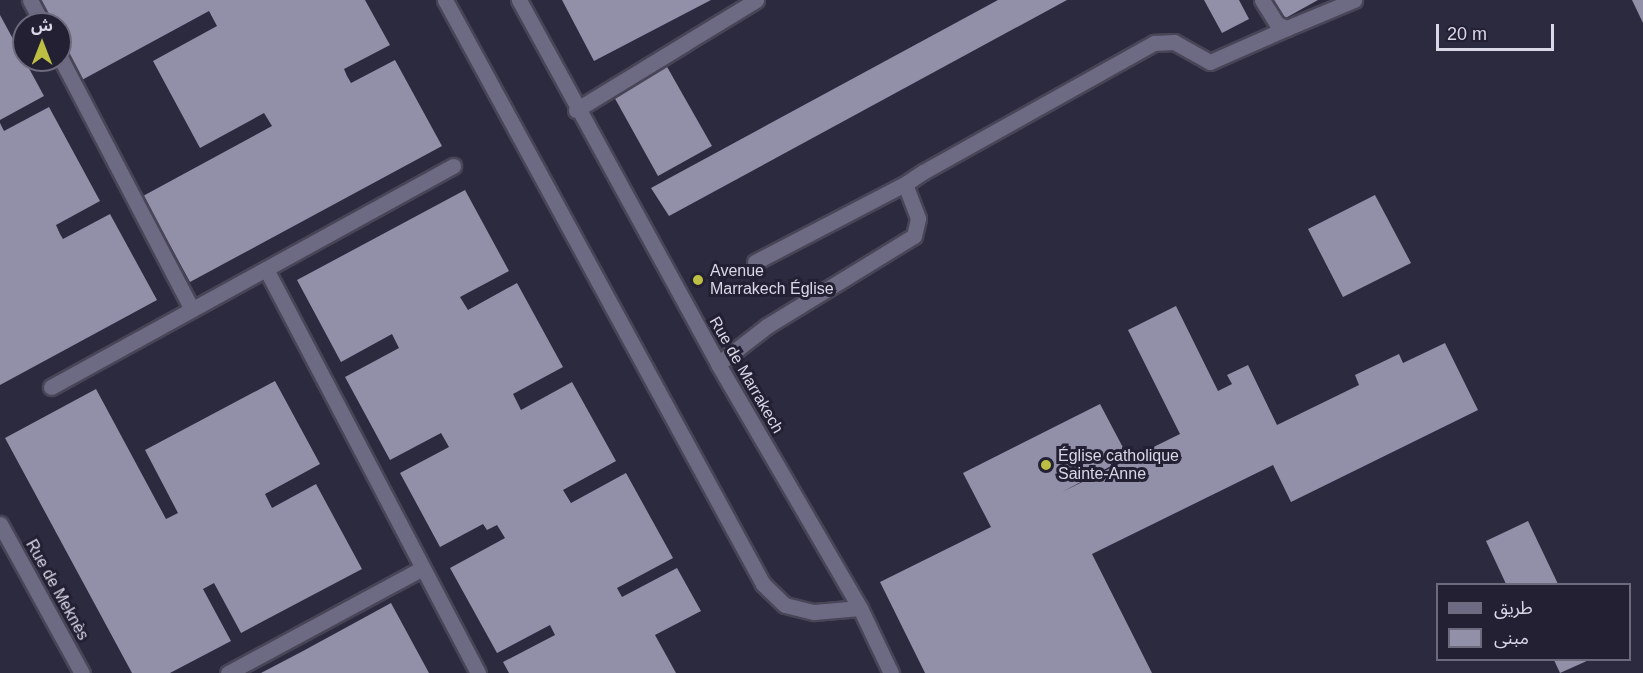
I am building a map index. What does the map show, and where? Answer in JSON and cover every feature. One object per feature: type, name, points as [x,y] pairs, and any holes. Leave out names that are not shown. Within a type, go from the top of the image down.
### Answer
[{"type":"street","points":[[445,0],[763,584],[784,604],[814,612],[860,608]]},
{"type":"street","name":"Rue de Marrakech","points":[[519,0],[576,110],[718,364],[860,608],[891,673]]},
{"type":"street","points":[[576,110],[756,0]]},
{"type":"street","points":[[1262,0],[1277,24],[1287,28]]},
{"type":"street","points":[[755,262],[905,184],[1155,43],[1174,42],[1210,62],[1354,0]]},
{"type":"street","points":[[68,72],[192,309]]},
{"type":"street","points":[[51,387],[453,166]]},
{"type":"street","points":[[718,364],[768,326],[914,236],[918,218],[905,184]]},
{"type":"street","points":[[266,269],[478,673]]},
{"type":"street","name":"Rue de Meknès","points":[[0,524],[82,673]]},
{"type":"street","points":[[228,673],[423,568]]},
{"type":"building","points":[[36,0],[365,0],[390,45],[344,69],[347,76],[351,83],[395,60],[442,146],[190,282],[143,196],[272,126],[264,113],[200,148],[153,61],[217,26],[209,11],[80,81],[72,66],[72,12],[42,12]]},
{"type":"building","points":[[562,0],[711,0],[594,61]]},
{"type":"building","points":[[998,0],[1067,0],[669,216],[651,188]]},
{"type":"building","points":[[1204,0],[1239,0],[1249,19],[1222,33]]},
{"type":"building","points":[[1270,0],[1318,0],[1282,20]]},
{"type":"building","points":[[1632,0],[1643,0],[1643,23]]},
{"type":"building","points":[[0,15],[12,37],[12,72],[31,72],[44,96],[0,120]]},
{"type":"building","points":[[666,65],[712,146],[658,176],[613,95]]},
{"type":"building","points":[[49,107],[100,201],[56,225],[60,234],[63,239],[110,214],[157,300],[0,385],[0,123],[4,131]]},
{"type":"building","points":[[465,190],[509,271],[460,297],[468,310],[517,283],[563,367],[513,394],[521,410],[572,382],[616,461],[563,490],[571,503],[626,473],[673,558],[617,588],[622,597],[677,568],[701,611],[655,635],[676,673],[509,673],[503,662],[555,635],[550,625],[497,653],[450,568],[505,538],[497,525],[487,530],[483,524],[440,547],[400,473],[449,447],[441,433],[390,460],[345,377],[399,348],[392,334],[341,362],[297,280]]},
{"type":"building","points":[[1375,195],[1411,263],[1343,297],[1308,229]]},
{"type":"building","points":[[1176,306],[1218,391],[1232,384],[1227,375],[1248,365],[1277,425],[1359,385],[1355,375],[1399,354],[1403,363],[1445,343],[1478,410],[1291,502],[1273,465],[1092,554],[1152,673],[925,673],[880,582],[991,527],[963,473],[1100,404],[1128,457],[1062,492],[1180,434],[1128,330]]},
{"type":"building","points":[[275,381],[320,464],[265,494],[272,508],[316,484],[362,569],[241,633],[214,583],[203,589],[231,641],[170,673],[132,673],[5,438],[96,389],[166,519],[178,513],[145,450]]},
{"type":"building","points":[[1528,521],[1558,583],[1506,583],[1486,541]]},
{"type":"building","points":[[391,603],[429,673],[261,673],[303,651]]},
{"type":"building","points":[[1554,661],[1587,661],[1560,673]]},
{"type":"place","name":"Avenue Marrakech Église","points":[[698,280]]},
{"type":"place","name":"Église catholique Sainte-Anne","points":[[1046,465]]}]
